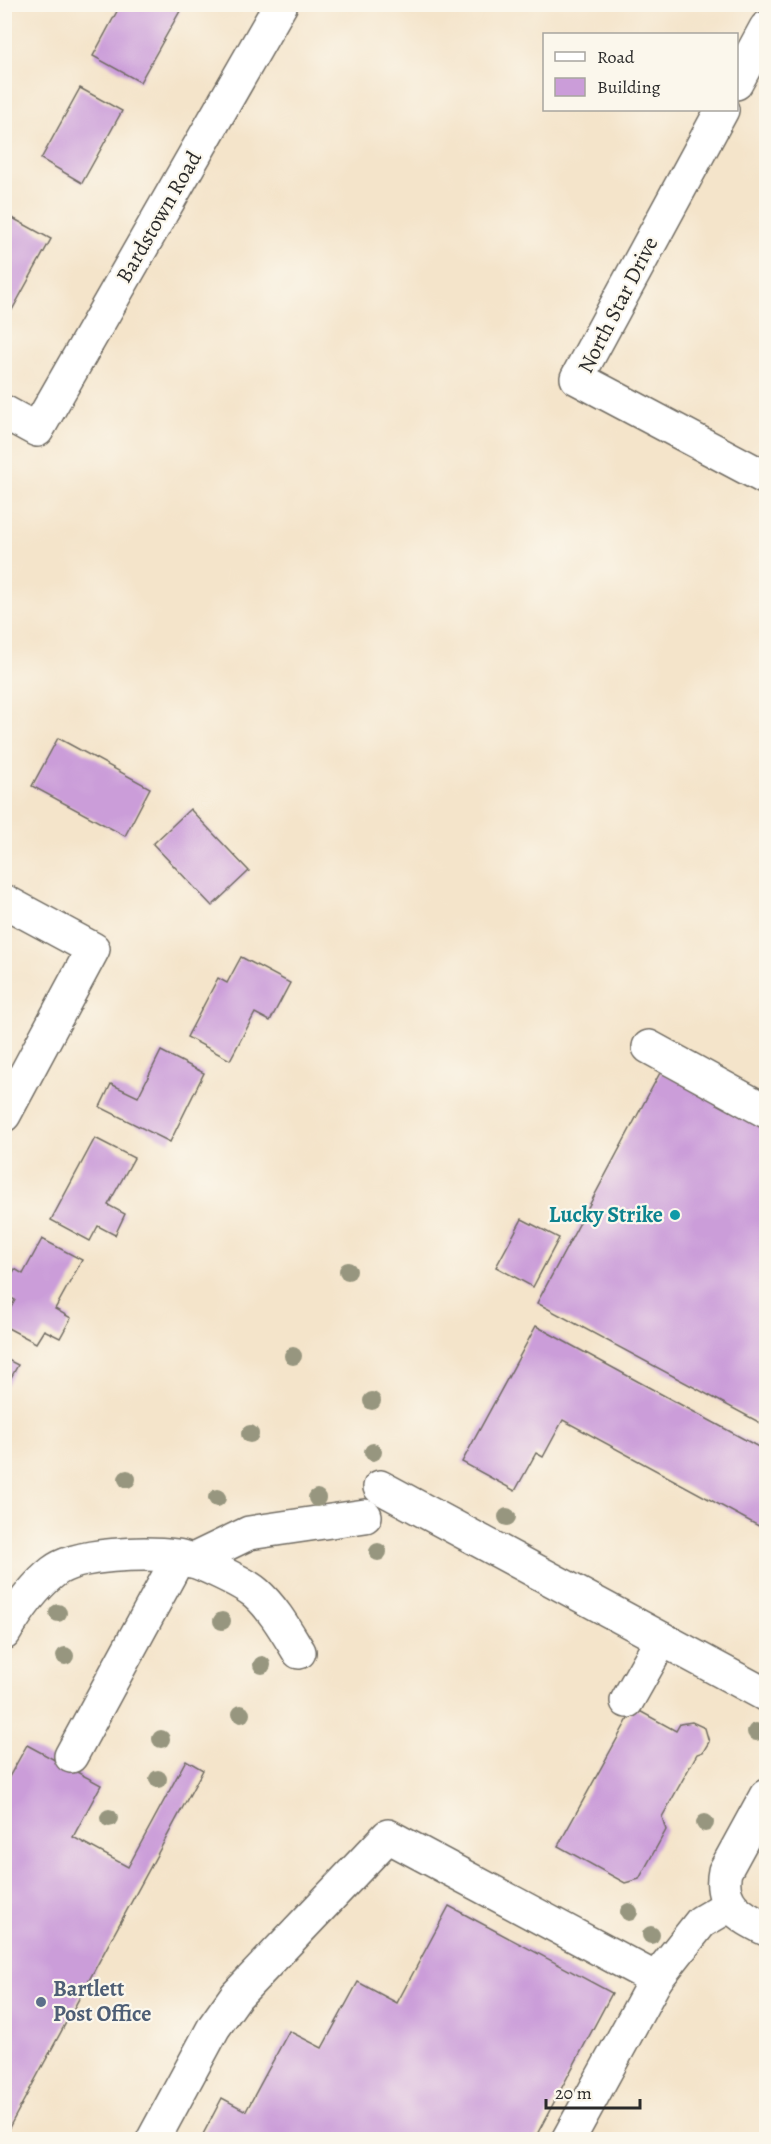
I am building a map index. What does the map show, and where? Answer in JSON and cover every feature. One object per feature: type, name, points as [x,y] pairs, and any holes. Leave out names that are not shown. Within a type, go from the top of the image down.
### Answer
[{"type":"street","name":"Bardstown Road","points":[[4,412],[37,430],[281,4]]},
{"type":"street","points":[[738,79],[766,28]]},
{"type":"street","name":"North Star Drive","points":[[721,111],[577,378],[766,478]]},
{"type":"street","points":[[4,900],[93,949],[4,1115]]},
{"type":"street","points":[[649,1047],[766,1111]]},
{"type":"street","points":[[380,1487],[766,1695]]},
{"type":"street","points":[[71,1756],[185,1559],[249,1533],[365,1516]]},
{"type":"street","points":[[4,1633],[18,1611],[54,1571],[76,1562],[119,1554],[185,1559],[211,1569],[255,1592],[280,1621],[299,1652]]},
{"type":"street","points":[[627,1701],[662,1639]]},
{"type":"street","points":[[766,1796],[725,1871],[722,1884],[730,1905],[744,1918],[766,1929]]},
{"type":"street","points":[[153,2139],[214,2027],[236,1996],[388,1836],[656,1978]]},
{"type":"street","points":[[568,2139],[656,1978],[700,1922],[730,1905]]},
{"type":"building","points":[[121,4],[169,4],[180,11],[140,82],[93,56]]},
{"type":"building","points":[[80,88],[122,111],[82,183],[41,159]]},
{"type":"building","points":[[7,215],[51,239],[12,310],[4,306],[4,219]]},
{"type":"building","points":[[58,738],[150,788],[125,836],[32,786]]},
{"type":"building","points":[[190,809],[249,871],[212,906],[153,844]]},
{"type":"building","points":[[241,957],[290,983],[270,1021],[255,1013],[230,1060],[187,1037],[218,978],[227,983]]},
{"type":"building","points":[[161,1051],[204,1073],[170,1142],[100,1107],[111,1084],[138,1097]]},
{"type":"building","name":"Lucky Strike","points":[[661,1071],[766,1128],[766,1426],[537,1303]]},
{"type":"building","points":[[95,1138],[134,1158],[108,1205],[125,1214],[115,1235],[98,1226],[90,1241],[51,1220]]},
{"type":"building","points":[[522,1219],[559,1238],[533,1287],[496,1267]]},
{"type":"building","points":[[42,1239],[82,1260],[55,1309],[71,1318],[60,1338],[44,1330],[36,1343],[4,1326],[4,1320],[15,1300],[4,1294],[4,1287],[15,1269],[23,1274]]},
{"type":"building","points":[[536,1326],[766,1451],[766,1530],[563,1420],[543,1457],[536,1453],[515,1491],[462,1462]]},
{"type":"building","points":[[4,1358],[18,1365],[4,1390]]},
{"type":"building","points":[[634,1708],[676,1731],[680,1724],[692,1722],[705,1728],[709,1742],[703,1752],[697,1754],[662,1817],[666,1830],[639,1879],[625,1883],[558,1846]]},
{"type":"building","name":"Bartlett Post Office","points":[[27,1745],[101,1785],[73,1837],[128,1867],[186,1760],[203,1770],[4,2137],[4,1786]]},
{"type":"building","points":[[449,1906],[612,1993],[534,2140],[200,2140],[222,2098],[246,2111],[289,2031],[322,2048],[358,1982],[397,2003]]},
{"type":"place","name":"Lucky Strike","points":[[675,1215]]},
{"type":"place","name":"Bartlett Post Office","points":[[41,2002]]}]
